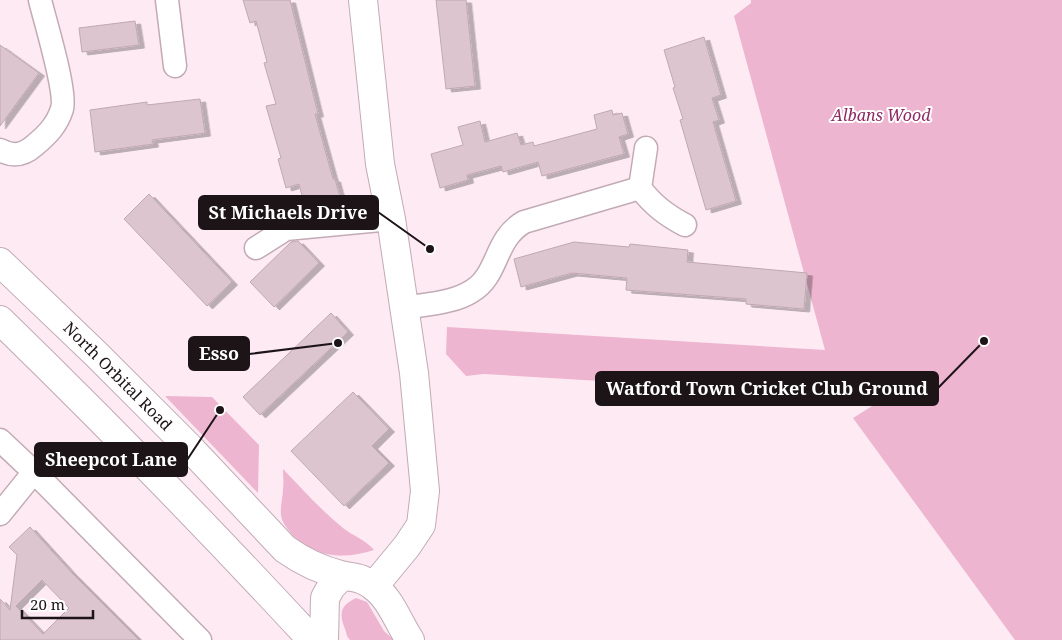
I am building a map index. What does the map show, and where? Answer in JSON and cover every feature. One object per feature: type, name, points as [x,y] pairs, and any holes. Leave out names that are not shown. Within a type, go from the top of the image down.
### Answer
[{"type":"main road","points":[[363,0],[380,164],[391,218],[414,373],[425,491],[420,525],[407,546],[374,586]]},
{"type":"main road","name":"North Orbital Road","points":[[0,262],[110,367],[285,549],[317,568],[342,576],[357,577],[374,586],[390,605],[410,640]]},
{"type":"main road","points":[[0,320],[196,516],[312,640]]},
{"type":"main road","points":[[324,640],[325,598],[331,587],[342,576]]},
{"type":"street","points":[[0,150],[18,155],[31,148],[52,130],[63,106],[61,85],[40,0]]},
{"type":"street","points":[[167,0],[175,66]]},
{"type":"street","points":[[646,148],[640,188],[652,203],[666,215],[684,225]]},
{"type":"street","points":[[405,308],[460,297],[473,291],[490,271],[508,235],[524,222],[640,188]]},
{"type":"street","points":[[256,248],[286,229],[391,218]]},
{"type":"street","points":[[0,440],[200,640]]},
{"type":"street","points":[[0,514],[34,472]]},
{"type":"green space","name":"Albans Wood","points":[[751,0],[1062,0],[1062,640],[1015,640],[853,418],[885,398],[484,374],[466,376],[446,354],[447,327],[825,350],[734,16],[751,3]]},
{"type":"green space","points":[[165,396],[212,397],[259,445],[258,493]]},
{"type":"green space","points":[[283,469],[335,521],[374,550],[340,556],[318,552],[298,541],[287,528],[282,518]]},
{"type":"green space","points":[[356,598],[367,602],[384,631],[394,640],[349,639],[342,619],[342,610]]},
{"type":"building","points":[[243,0],[290,0],[318,114],[315,114],[341,201],[306,211],[299,184],[286,188],[278,159],[281,158],[266,106],[276,104],[264,63],[267,62],[256,21],[250,23]]},
{"type":"building","points":[[436,0],[466,0],[475,86],[446,89]]},
{"type":"building","points":[[135,21],[139,45],[82,52],[79,28]]},
{"type":"building","points":[[704,37],[721,95],[712,98],[719,120],[713,122],[736,201],[706,210],[680,120],[683,119],[664,50]]},
{"type":"building","points":[[0,45],[39,73],[0,126]]},
{"type":"building","points":[[200,99],[205,133],[152,140],[153,144],[95,152],[90,110],[147,102],[147,105]]},
{"type":"building","points":[[612,110],[613,115],[622,113],[628,134],[619,137],[624,154],[542,176],[538,162],[503,172],[501,166],[467,175],[468,180],[440,188],[431,154],[463,145],[458,127],[480,121],[485,142],[517,133],[521,145],[533,142],[534,146],[597,129],[594,115]]},
{"type":"building","points":[[149,194],[232,282],[207,306],[124,219]]},
{"type":"building","points":[[298,241],[319,263],[274,307],[250,282],[291,242]]},
{"type":"building","points":[[574,242],[629,247],[630,244],[688,250],[687,262],[807,273],[804,309],[746,304],[746,299],[626,290],[627,278],[572,273],[521,287],[514,259]]},
{"type":"building","points":[[331,313],[348,332],[260,415],[243,397]]},
{"type":"building","points":[[353,392],[389,429],[372,446],[389,463],[344,506],[291,451]]},
{"type":"building","points":[[30,527],[71,572],[139,640],[0,640],[0,599],[10,610],[17,555],[9,547]],"holes":[[[42,580],[69,608],[43,634],[16,606]]]},
{"type":"place","name":"St Michaels Drive","points":[[430,249]]},
{"type":"place","name":"Watford Town Cricket Club Ground","points":[[984,341]]},
{"type":"place","name":"Esso","points":[[338,343]]},
{"type":"place","name":"Sheepcot Lane","points":[[220,410]]}]
